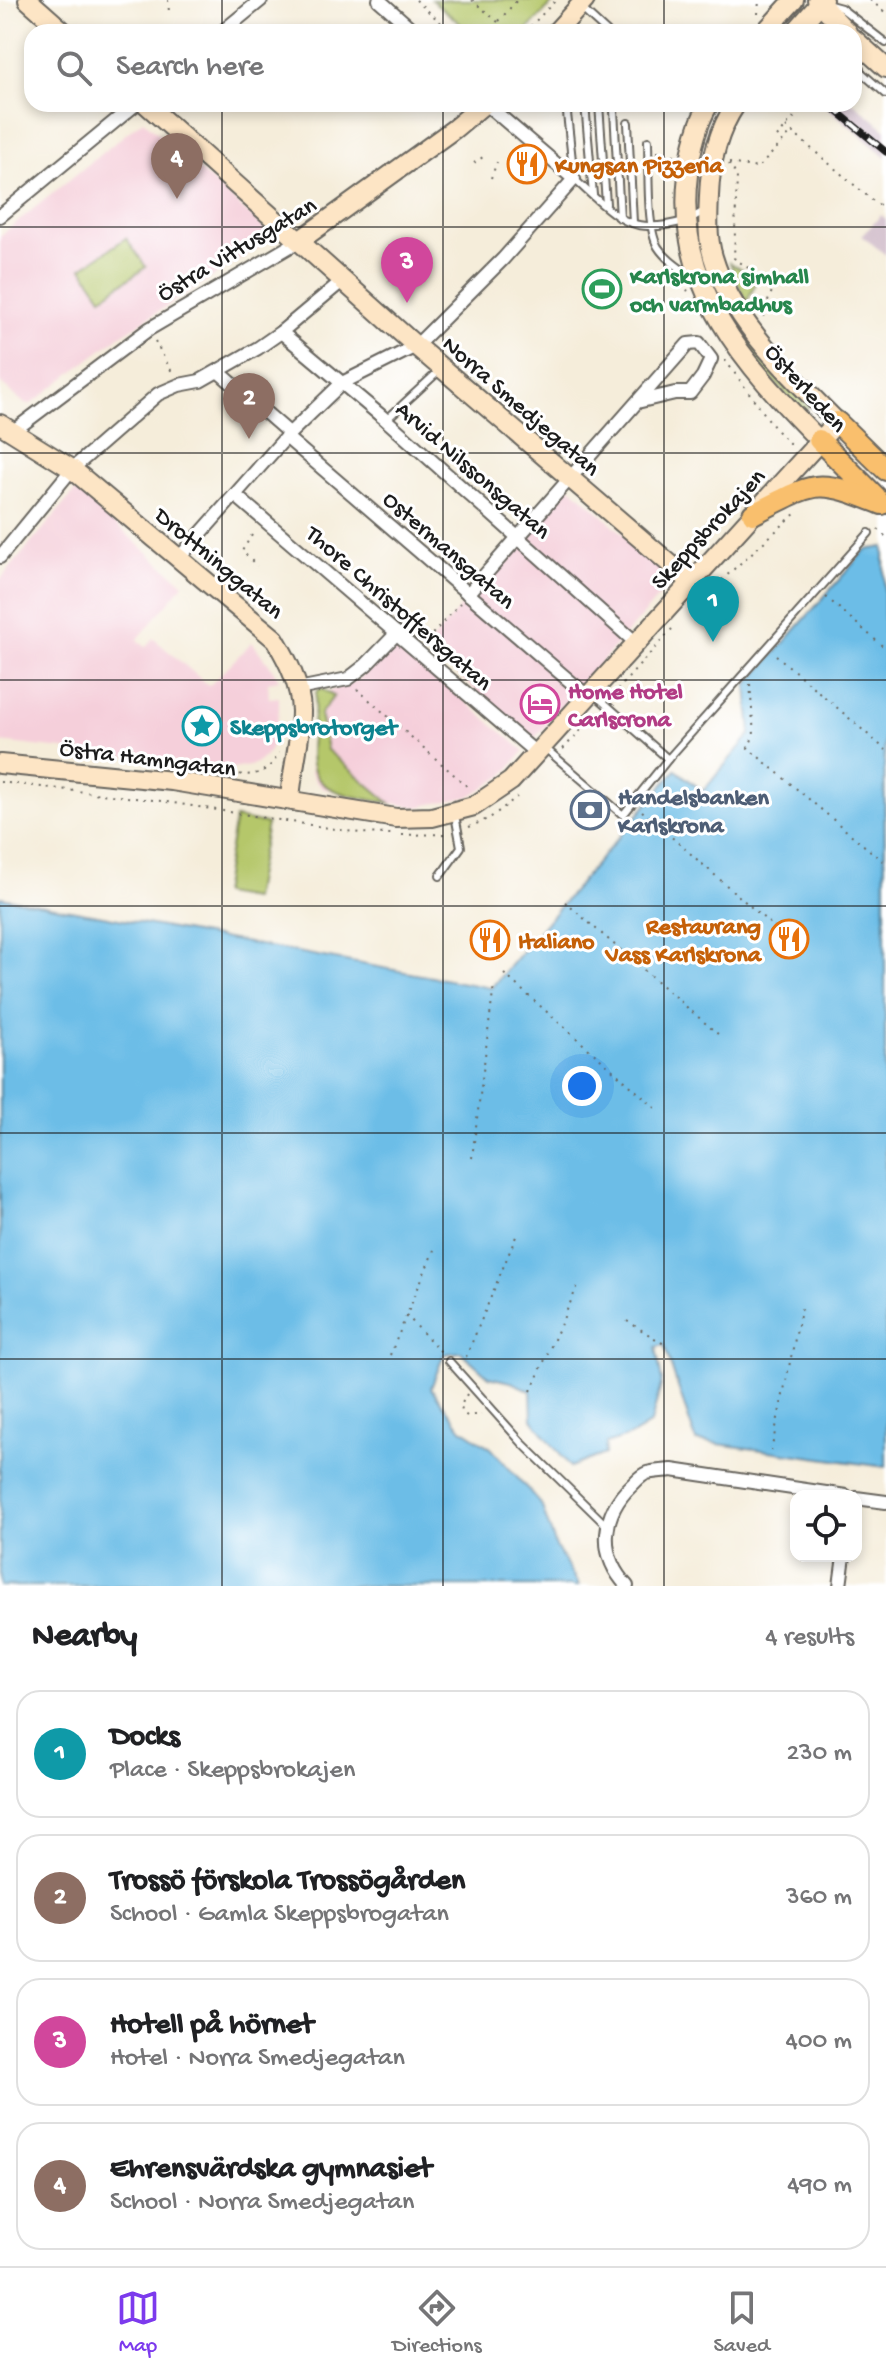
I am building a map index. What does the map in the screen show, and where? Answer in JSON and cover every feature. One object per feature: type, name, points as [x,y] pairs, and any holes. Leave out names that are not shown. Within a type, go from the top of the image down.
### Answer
[{"type":"main road","name":"Österleden","points":[[837,422],[886,470]]},
{"type":"main road","name":"Österleden","points":[[819,440],[884,506]]},
{"type":"main road","points":[[753,514],[818,485],[832,486],[884,506]]},
{"type":"street","points":[[28,0],[55,24]]},
{"type":"street","points":[[232,24],[261,0]]},
{"type":"street","points":[[379,0],[406,24]]},
{"type":"street","points":[[761,24],[794,0]]},
{"type":"street","points":[[801,24],[820,1],[840,24]]},
{"type":"street","points":[[563,24],[582,3]]},
{"type":"street","points":[[862,46],[886,68]]},
{"type":"street","points":[[0,216],[126,112]]},
{"type":"street","name":"Norra Smedjegatan","points":[[155,112],[442,369],[690,581]]},
{"type":"street","name":"Östra Vittusgatan","points":[[6,428],[149,329],[299,241],[475,112]]},
{"type":"street","points":[[179,558],[288,435],[342,383],[416,346],[503,259],[574,179],[494,112]]},
{"type":"street","name":"Österleden","points":[[705,112],[696,133],[691,157],[697,194],[709,208],[714,258],[730,295],[753,331],[837,422]]},
{"type":"street","name":"Österleden","points":[[732,112],[686,220],[702,284],[715,312],[746,360],[819,440]]},
{"type":"street","points":[[0,557],[72,469],[158,394],[219,372],[281,332],[342,281]]},
{"type":"street","name":"Arvid Nilssonsgatan","points":[[281,332],[518,535],[635,642]]},
{"type":"street","points":[[468,594],[688,344],[699,343],[711,359],[690,393],[675,393],[637,402]]},
{"type":"street","name":"Ostermansgatan","points":[[219,372],[468,594],[588,693]]},
{"type":"street","name":"Skeppsbrokajen","points":[[290,799],[396,818],[432,817],[474,806],[511,781],[545,752],[588,693],[837,422]]},
{"type":"street","name":"Drottninggatan","points":[[6,428],[72,469],[275,639],[298,689],[301,712],[290,799]]},
{"type":"street","name":"Thore Christoffersgatan","points":[[235,495],[397,633],[545,752]]},
{"type":"street","points":[[298,689],[348,679],[397,633]]},
{"type":"street","name":"Östra Hamngatan","points":[[0,764],[172,781],[290,799]]},
{"type":"street","points":[[627,1586],[621,1580],[608,1551],[606,1525],[620,1496],[644,1474],[672,1470],[806,1490]]},
{"type":"street","points":[[862,1499],[886,1502]]},
{"type":"street","points":[[840,1586],[843,1562]]},
{"type":"lane","points":[[820,1],[841,8],[862,24]]},
{"type":"lane","points":[[582,3],[600,24]]},
{"type":"lane","points":[[862,24],[886,43]]},
{"type":"lane","points":[[862,73],[886,94]]},
{"type":"lane","points":[[567,112],[574,179],[620,218],[651,226],[686,220],[709,208]]},
{"type":"lane","points":[[586,112],[593,195]]},
{"type":"lane","points":[[600,112],[606,205]]},
{"type":"lane","points":[[614,112],[620,218]]},
{"type":"lane","points":[[628,123],[633,223]]},
{"type":"lane","points":[[648,141],[654,240],[665,255],[702,284]]},
{"type":"lane","points":[[386,420],[442,369]]},
{"type":"lane","points":[[545,752],[623,815],[668,759],[869,533]]},
{"type":"lane","points":[[588,693],[606,704],[668,759]]},
{"type":"lane","points":[[440,876],[461,847],[455,811]]},
{"type":"lane","points":[[449,1361],[523,1444],[606,1525]]},
{"type":"path","points":[[168,0],[169,12]]},
{"type":"path","points":[[416,0],[442,24]]},
{"type":"path","points":[[472,0],[498,22],[517,0]]},
{"type":"path","points":[[533,24],[556,0]]},
{"type":"path","points":[[759,0],[761,24]]},
{"type":"path","points":[[870,0],[886,13]]},
{"type":"path","points":[[777,137],[799,112]]},
{"type":"path","points":[[786,127],[886,209]]},
{"type":"path","points":[[758,168],[792,132]]},
{"type":"path","points":[[474,163],[486,155]]},
{"type":"path","points":[[491,178],[497,162]]},
{"type":"path","points":[[737,176],[734,258],[774,286],[763,314],[766,325]]},
{"type":"path","points":[[149,329],[179,385]]},
{"type":"path","points":[[691,608],[802,507]]},
{"type":"path","points":[[874,526],[886,537]]},
{"type":"path","points":[[252,535],[242,551],[257,566]]},
{"type":"path","points":[[418,649],[468,594]]},
{"type":"path","points":[[825,596],[886,649]]},
{"type":"path","points":[[545,752],[606,704],[680,619]]},
{"type":"path","points":[[775,654],[886,750]]},
{"type":"path","points":[[348,679],[482,800]]},
{"type":"path","points":[[750,683],[754,735],[748,748],[886,864]]},
{"type":"path","points":[[198,769],[240,775],[263,773],[271,767],[283,745]]},
{"type":"path","points":[[0,782],[161,801],[360,833],[419,836],[458,831],[490,818],[523,791]]},
{"type":"path","points":[[642,811],[775,928]]},
{"type":"path","points":[[565,902],[719,1035]]},
{"type":"path","points":[[504,974],[659,1111]]},
{"type":"path","points":[[472,1158],[494,985]]},
{"type":"path","points":[[466,1357],[517,1234]]},
{"type":"path","points":[[390,1355],[436,1245]]},
{"type":"path","points":[[531,1391],[579,1283]]},
{"type":"path","points":[[771,1451],[802,1306]]},
{"type":"path","points":[[405,1314],[443,1354]]},
{"type":"path","points":[[627,1321],[662,1345]]},
{"type":"path","points":[[473,1387],[463,1398],[462,1412],[467,1416],[476,1416],[493,1409]]},
{"type":"shaded area","points":[[862,110],[886,130],[886,157],[833,112]]},
{"type":"shaded area","points":[[143,120],[270,233],[269,241],[121,335],[31,404],[24,403],[0,383],[0,236]]},
{"type":"shaded area","points":[[881,215],[886,219],[886,255],[862,236]]},
{"type":"shaded area","points":[[564,481],[674,579],[533,740],[426,648]]},
{"type":"shaded area","points":[[76,490],[184,584],[137,640],[146,647],[153,638],[209,686],[252,642],[271,667],[279,680],[268,682],[269,698],[279,697],[279,710],[269,751],[260,761],[250,766],[232,768],[0,742],[0,580]]},
{"type":"shaded area","points":[[395,642],[524,751],[503,776],[468,797],[417,807],[360,798],[323,788],[316,782],[311,772],[314,703],[319,696],[359,679]]},
{"type":"green space","points":[[432,0],[556,0],[533,24],[460,24]]},
{"type":"green space","points":[[697,232],[700,232],[704,253],[772,368],[809,407],[802,412],[736,330],[712,283]]},
{"type":"green space","points":[[126,238],[146,267],[102,297],[82,268]]},
{"type":"green space","points":[[730,263],[755,276],[755,285],[746,303]]},
{"type":"green space","points":[[320,688],[334,696],[320,714],[327,750],[390,803],[338,792],[323,784],[315,774],[311,743],[316,692]]},
{"type":"green space","points":[[235,818],[267,824],[253,899],[222,894]]},
{"type":"water","points":[[884,547],[886,1467],[696,1441],[664,1345],[656,1347],[662,1381],[651,1423],[630,1436],[606,1444],[605,1454],[570,1467],[532,1419],[531,1391],[489,1377],[461,1352],[444,1354],[431,1388],[462,1429],[491,1448],[541,1504],[556,1547],[579,1586],[0,1586],[0,897],[491,988],[676,770],[703,791],[751,734],[747,685],[865,550]]},
{"type":"railway","points":[[838,112],[886,152]]},
{"type":"place","name":"Kungsan Pizzeria","points":[[527,164]]},
{"type":"place","name":"Ehrensvärdska gymnasiet","points":[[177,199]]},
{"type":"place","name":"Karlskrona simhall och varmbadhus","points":[[602,289]]},
{"type":"place","name":"Hotell på hörnet","points":[[407,303]]},
{"type":"place","name":"Trossö förskola Trossögården","points":[[249,439]]},
{"type":"place","name":"Docks","points":[[713,642]]},
{"type":"place","name":"Home Hotel Carlscrona","points":[[540,704]]},
{"type":"place","name":"Skeppsbrotorget","points":[[202,726]]},
{"type":"place","name":"Handelsbanken Karlskrona","points":[[590,810]]},
{"type":"place","name":"Restaurang Vass Karlskrona","points":[[789,939]]},
{"type":"place","name":"Italiano","points":[[490,940]]}]
